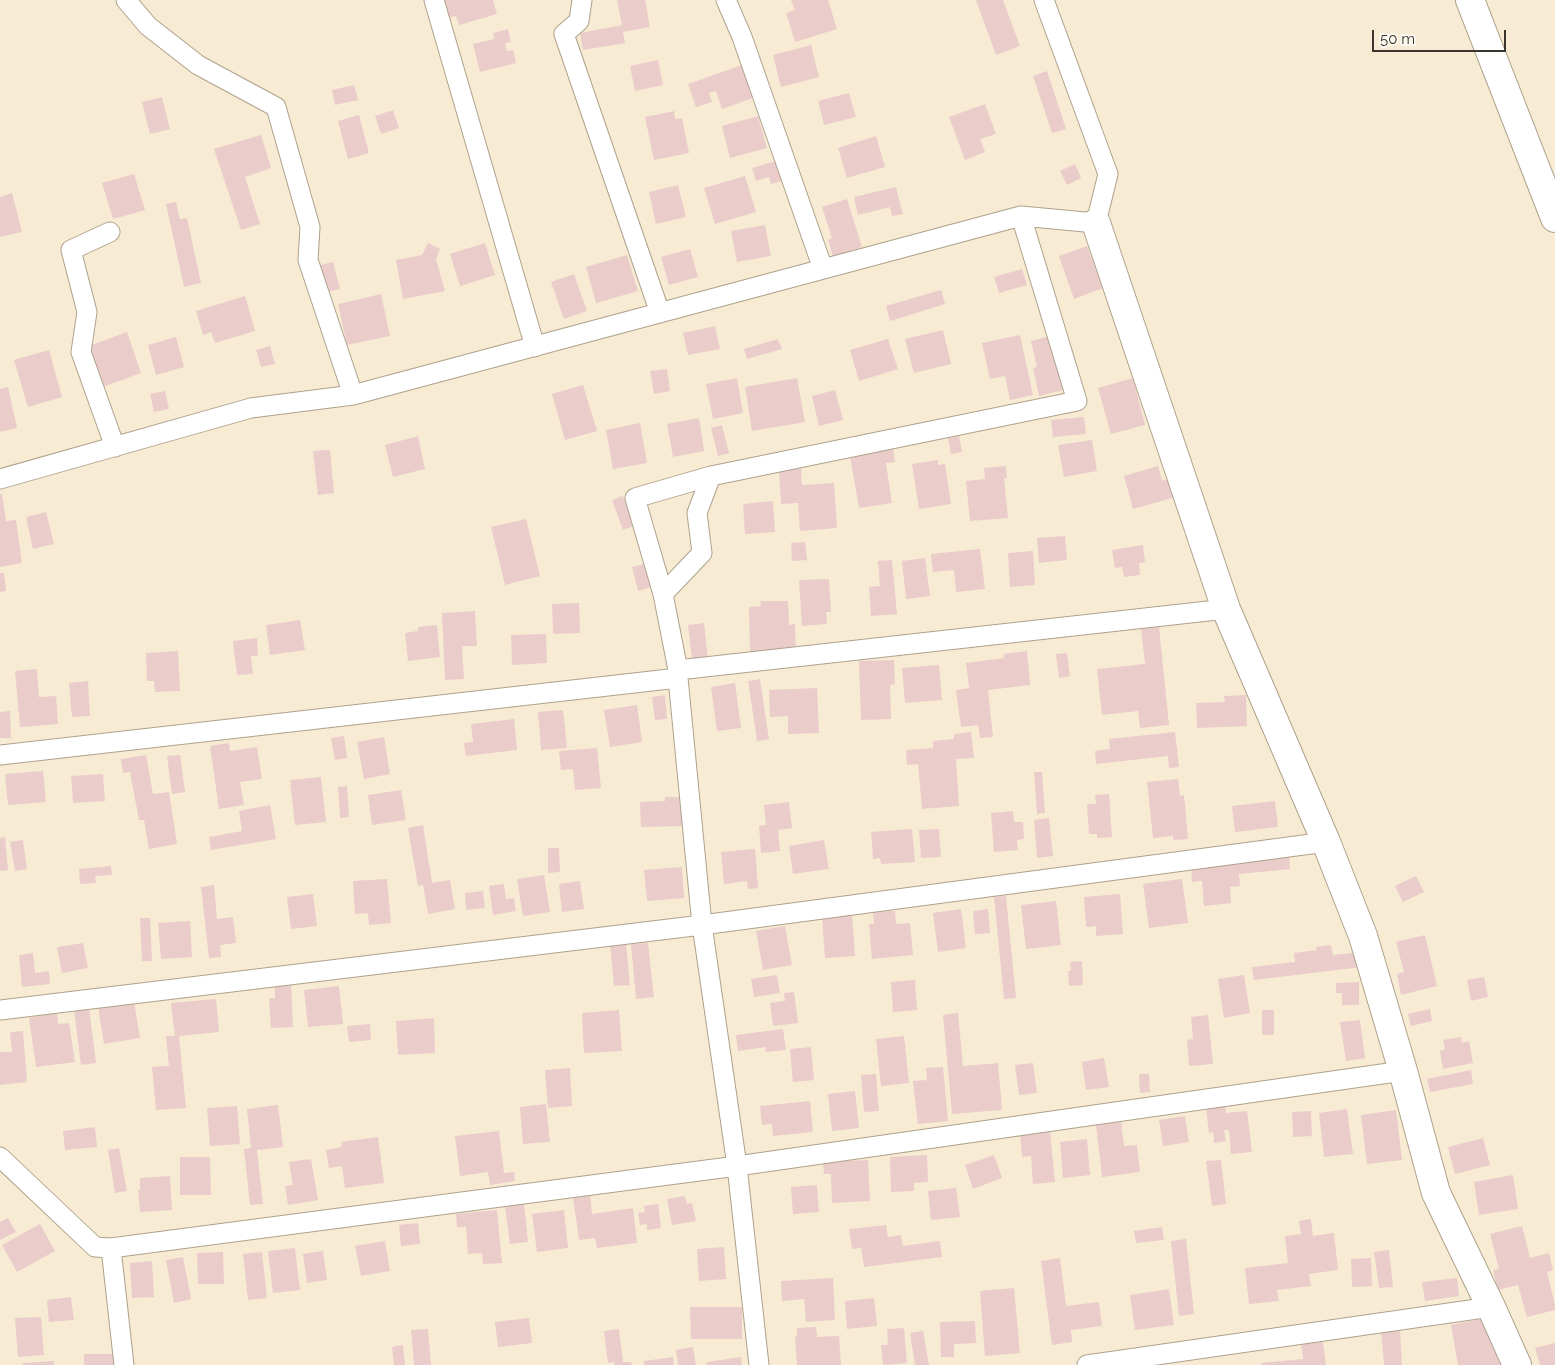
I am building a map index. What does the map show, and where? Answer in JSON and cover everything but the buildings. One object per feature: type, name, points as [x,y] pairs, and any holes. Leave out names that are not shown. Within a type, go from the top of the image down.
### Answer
[{"type":"street","points":[[126,0],[148,26],[198,65],[276,107],[310,227],[308,260],[353,395]]},
{"type":"street","points":[[434,0],[535,347]]},
{"type":"street","points":[[582,0],[579,21],[564,34],[660,314]]},
{"type":"street","points":[[726,0],[742,37],[823,269]]},
{"type":"street","points":[[1044,0],[1108,174],[1096,223],[1226,609],[1326,842],[1363,936],[1403,1071],[1436,1193],[1517,1365]]},
{"type":"street","points":[[1470,0],[1555,218]]},
{"type":"street","points":[[759,1365],[738,1166],[702,925],[678,674],[663,594],[635,498],[711,476],[1076,401],[1021,216]]},
{"type":"street","points":[[0,479],[251,408],[353,395],[1021,216],[1096,223]]},
{"type":"street","points":[[110,232],[71,250],[86,312],[81,352],[115,447]]},
{"type":"street","points":[[663,594],[702,553],[697,513],[711,476]]},
{"type":"street","points":[[0,755],[1226,609]]},
{"type":"street","points":[[0,1010],[702,925],[1326,842]]},
{"type":"street","points":[[0,1157],[95,1247],[111,1248],[738,1166],[1403,1071]]},
{"type":"street","points":[[111,1248],[124,1365]]},
{"type":"street","points":[[1087,1365],[1491,1307]]}]
